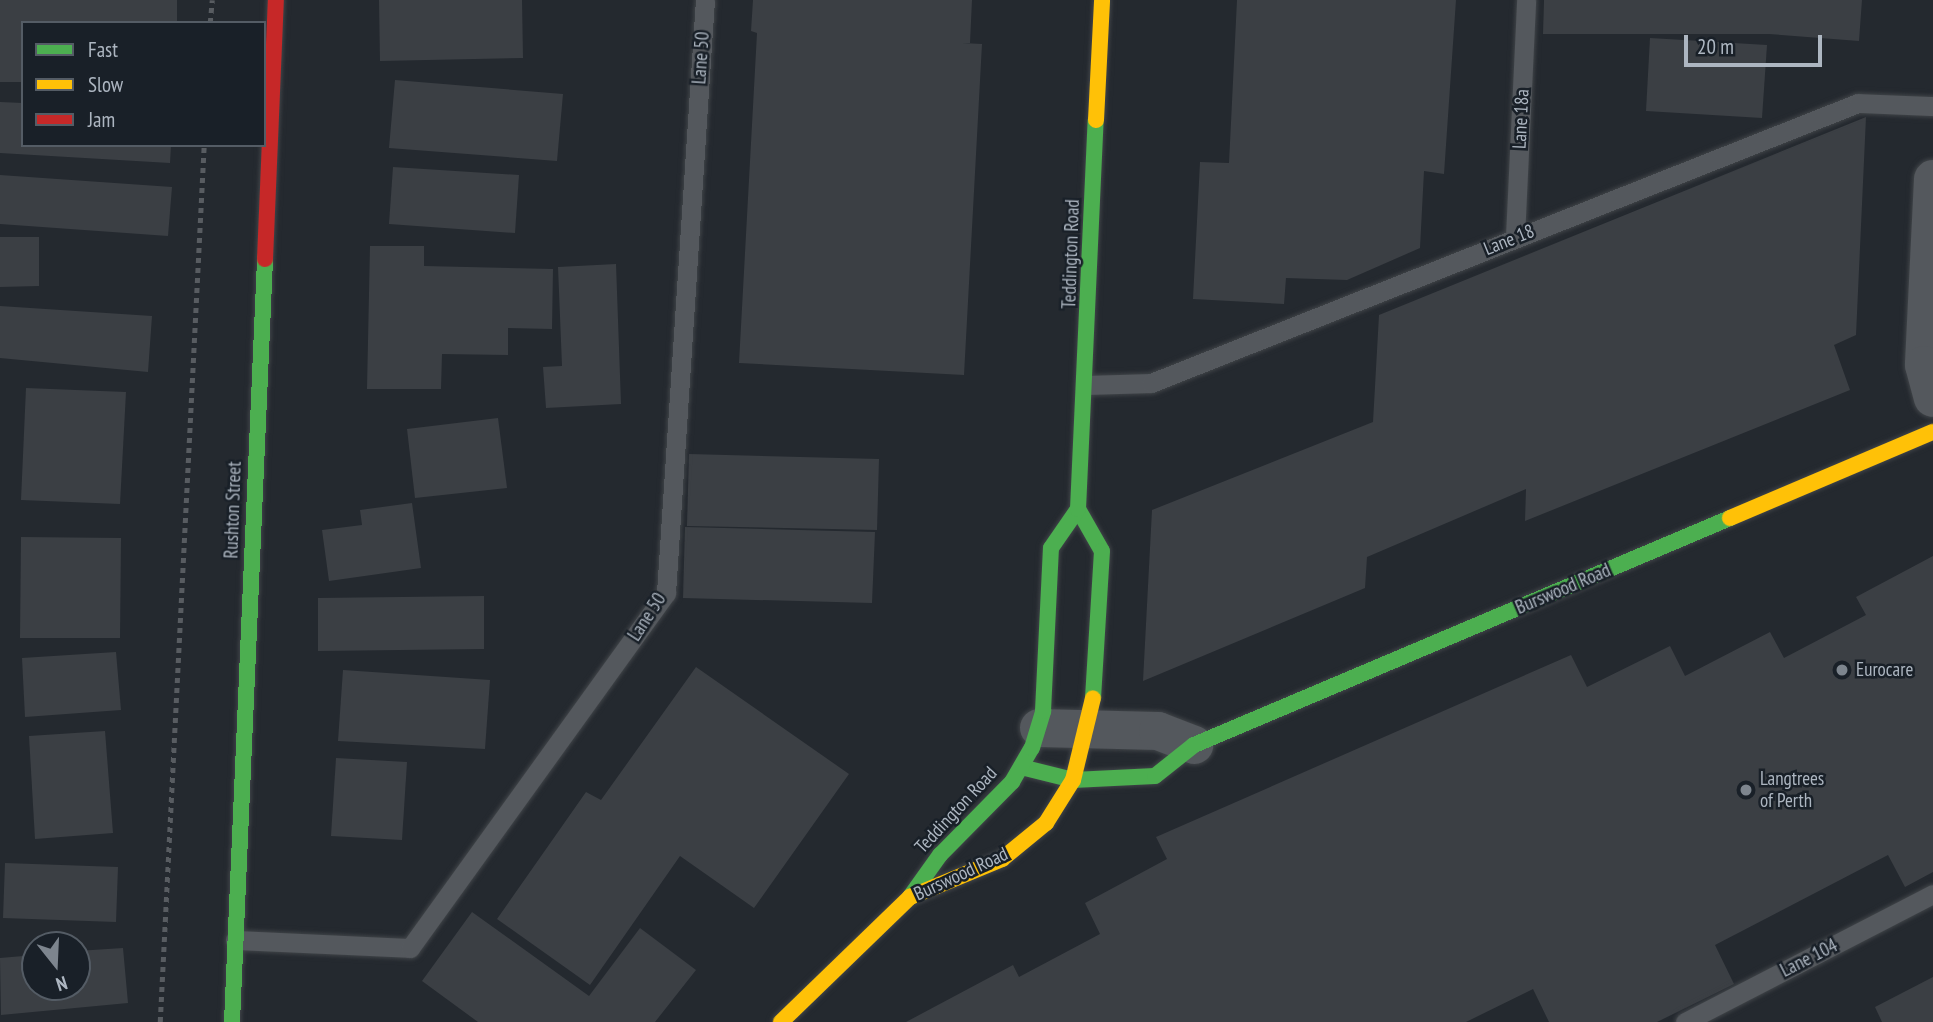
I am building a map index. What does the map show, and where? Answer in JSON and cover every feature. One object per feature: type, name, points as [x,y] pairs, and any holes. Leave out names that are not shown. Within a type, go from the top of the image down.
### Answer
[{"type":"street","name":"Rushton Street","points":[[232,1022],[276,0]]},
{"type":"street","name":"Teddington Road","points":[[910,897],[940,855],[992,807],[1021,767],[1039,728],[1051,548],[1078,509],[1087,385],[1102,0]]},
{"type":"street","points":[[1933,179],[1924,365],[1933,398]]},
{"type":"street","name":"Burswood Road","points":[[1021,767],[1073,780],[1155,776],[1194,745],[1933,432]]},
{"type":"street","points":[[1073,780],[1088,729],[1102,551],[1078,509]]},
{"type":"street","points":[[1039,728],[1158,731],[1194,745]]},
{"type":"street","name":"Burswood Road","points":[[781,1022],[910,897],[1002,859],[1046,823],[1073,780]]},
{"type":"lane","name":"Lane 50","points":[[235,940],[410,948],[666,593],[705,0]]},
{"type":"lane","name":"Lane 18a","points":[[1515,237],[1526,0]]},
{"type":"lane","name":"Lane 18","points":[[1087,385],[1151,383],[1858,103],[1933,106]]},
{"type":"lane","name":"Lane 104","points":[[1685,1022],[1933,894]]},
{"type":"path","points":[[211,21],[212,0]]},
{"type":"path","points":[[160,1022],[204,147]]},
{"type":"building","points":[[0,0],[177,0],[177,21],[21,21],[21,82],[0,82]]},
{"type":"building","points":[[379,0],[522,0],[523,58],[380,61]]},
{"type":"building","points":[[753,0],[972,0],[970,43],[962,43],[982,44],[964,375],[739,363],[757,33],[751,31]]},
{"type":"building","points":[[1237,0],[1456,0],[1444,174],[1424,171],[1420,248],[1347,280],[1286,278],[1284,304],[1193,299],[1200,162],[1229,163]]},
{"type":"building","points":[[1544,0],[1862,0],[1859,41],[1769,34],[1543,34]]},
{"type":"building","points":[[1650,38],[1767,45],[1762,118],[1646,111]]},
{"type":"building","points":[[395,80],[563,94],[557,161],[389,148]]},
{"type":"building","points":[[0,102],[21,103],[21,147],[171,147],[170,163],[0,153]]},
{"type":"building","points":[[1866,117],[1856,335],[1834,345],[1850,390],[1525,521],[1526,489],[1367,557],[1365,588],[1143,681],[1152,510],[1373,422],[1379,315]]},
{"type":"building","points":[[393,167],[519,175],[515,233],[389,224]]},
{"type":"building","points":[[0,175],[172,187],[168,236],[0,224]]},
{"type":"building","points":[[0,237],[39,237],[39,286],[0,287]]},
{"type":"building","points":[[370,246],[424,246],[424,266],[553,269],[552,329],[508,328],[508,355],[442,354],[441,389],[367,389]]},
{"type":"building","points":[[616,264],[621,404],[546,408],[543,367],[562,366],[558,267]]},
{"type":"building","points":[[0,306],[152,316],[148,372],[0,358]]},
{"type":"building","points":[[26,388],[126,392],[120,504],[21,500]]},
{"type":"building","points":[[498,418],[507,488],[415,498],[407,429]]},
{"type":"building","points":[[689,454],[879,459],[877,530],[687,526]]},
{"type":"building","points":[[412,503],[421,568],[329,581],[322,530],[362,525],[360,510]]},
{"type":"building","points":[[685,527],[875,532],[872,603],[683,598]]},
{"type":"building","points":[[21,537],[121,538],[120,638],[20,638]]},
{"type":"building","points":[[1933,556],[1933,872],[1905,887],[1888,855],[1715,945],[1734,984],[1657,1022],[1549,1022],[1533,989],[1466,1022],[906,1022],[1013,965],[1019,977],[1100,934],[1085,903],[1167,859],[1156,837],[1571,655],[1587,687],[1670,646],[1685,676],[1770,632],[1784,658],[1866,615],[1856,597]]},
{"type":"building","points":[[484,596],[484,649],[318,651],[318,598]]},
{"type":"building","points":[[116,652],[121,710],[25,717],[22,658]]},
{"type":"building","points":[[696,667],[849,774],[754,908],[680,856],[590,985],[497,919],[586,792],[601,800]]},
{"type":"building","points":[[343,670],[490,680],[485,749],[338,741]]},
{"type":"building","points":[[105,731],[113,833],[35,839],[29,736]]},
{"type":"building","points":[[336,758],[407,762],[402,840],[331,836]]},
{"type":"building","points":[[5,863],[118,867],[116,922],[3,918]]},
{"type":"building","points":[[472,912],[589,996],[640,928],[696,970],[655,1022],[478,1022],[422,981]]},
{"type":"building","points":[[123,948],[128,1003],[1,1015],[0,958],[21,956],[21,1001],[91,1001],[91,950]]},
{"type":"building","points":[[1933,977],[1933,1022],[1882,1022],[1875,1007]]},
{"type":"traffic: fast","points":[[910,897],[940,855],[1012,782],[1032,748],[1043,711],[1051,548],[1078,509],[1096,120]]},
{"type":"traffic: fast","points":[[232,1022],[265,259]]},
{"type":"traffic: fast","points":[[1078,509],[1102,551],[1093,698]]},
{"type":"traffic: fast","points":[[1021,767],[1073,780],[1155,776],[1194,745],[1730,518]]},
{"type":"traffic: slow","points":[[1096,120],[1102,0]]},
{"type":"traffic: slow","points":[[1730,518],[1933,432]]},
{"type":"traffic: slow","points":[[781,1022],[910,897],[1002,859],[1046,823],[1073,780],[1093,698]]},
{"type":"traffic: jam","points":[[265,259],[276,0]]},
{"type":"place","name":"Eurocare","points":[[1842,670]]},
{"type":"place","name":"Langtrees of Perth","points":[[1746,790]]}]
